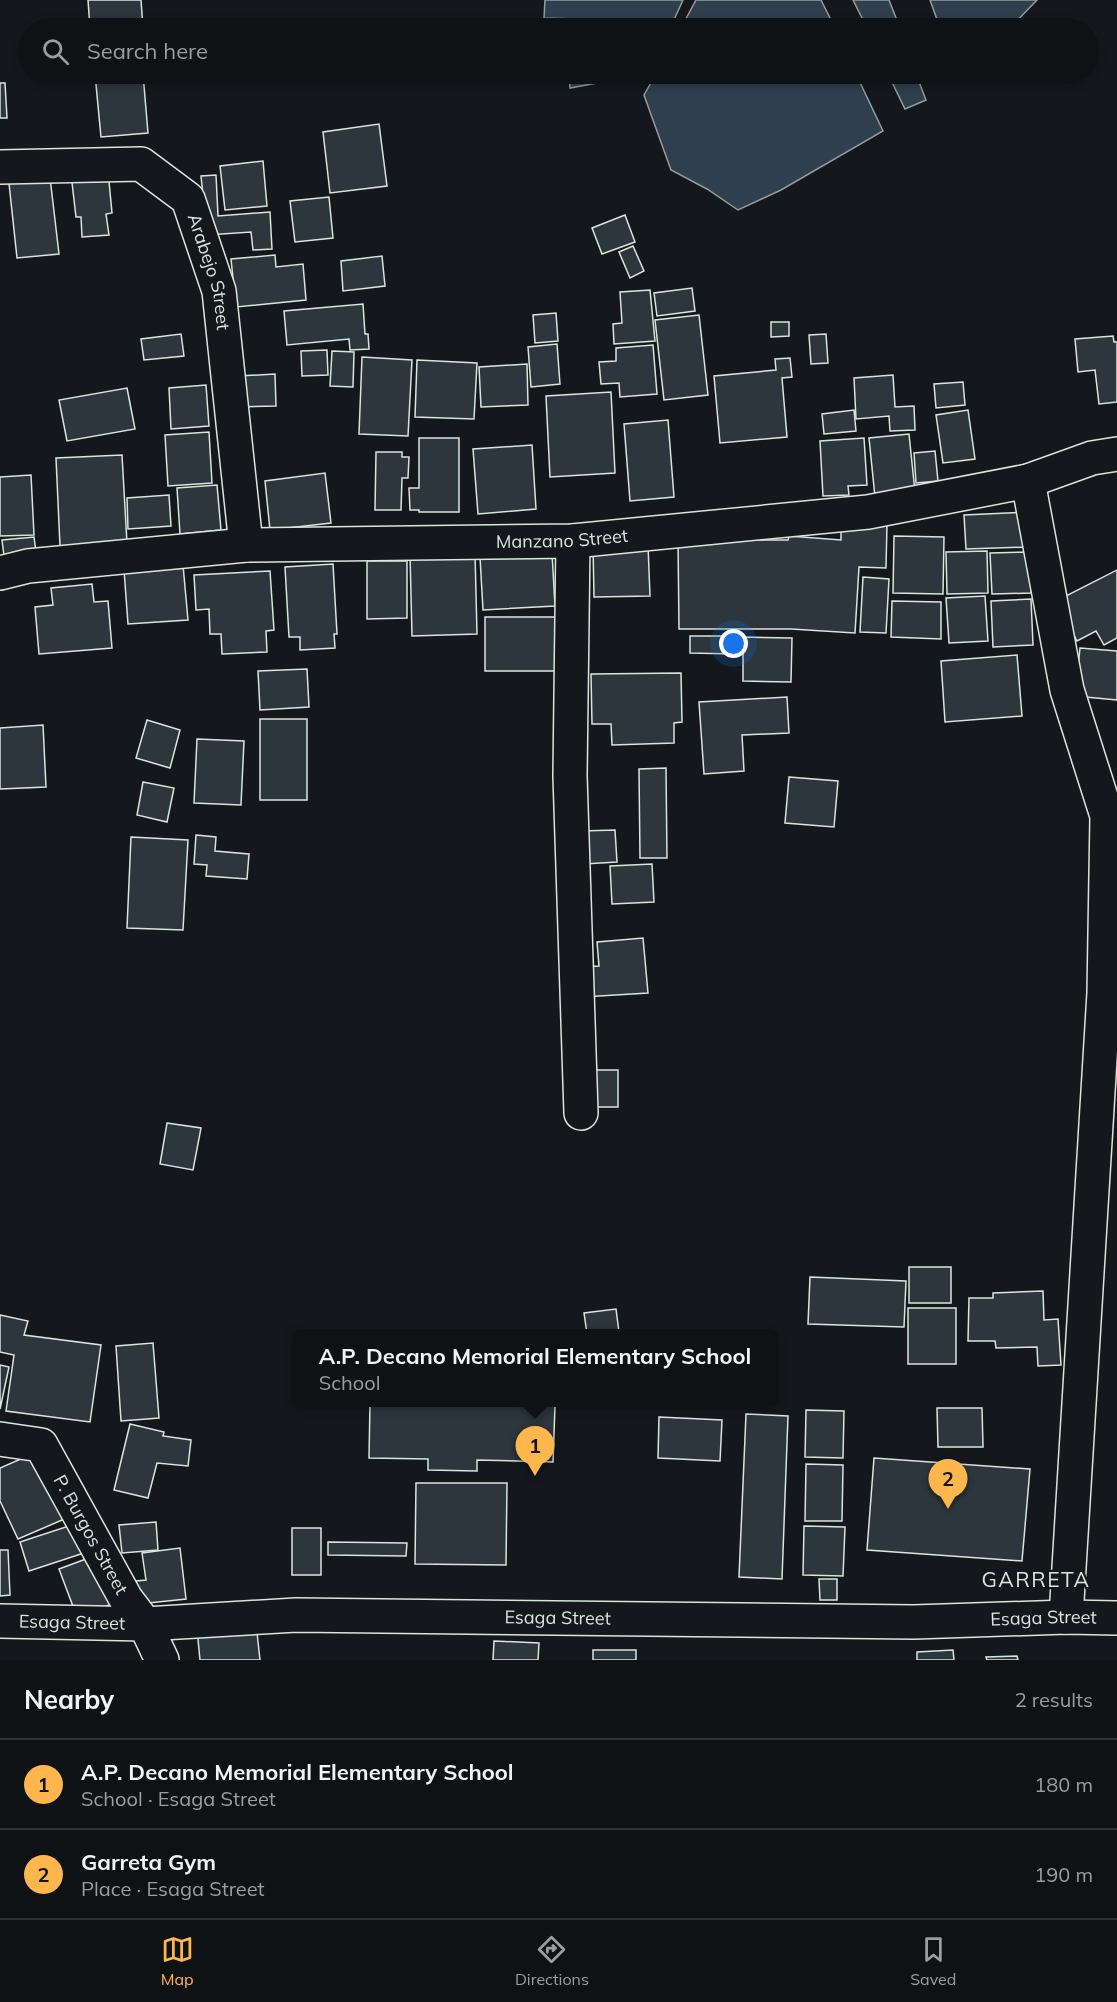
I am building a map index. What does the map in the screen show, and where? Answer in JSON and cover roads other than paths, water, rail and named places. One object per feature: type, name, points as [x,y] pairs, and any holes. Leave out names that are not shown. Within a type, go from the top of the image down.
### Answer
[{"type":"street","name":"Arabejo Street","points":[[0,167],[141,164],[188,199],[219,291],[246,545]]},
{"type":"street","name":"Manzano Street","points":[[0,573],[28,566],[246,545],[573,541],[868,512],[1028,481],[1092,458],[1117,454]]},
{"type":"street","points":[[1028,481],[1067,690],[1107,816],[1104,993],[1066,1617]]},
{"type":"street","points":[[573,541],[570,776],[581,1113]]},
{"type":"street","name":"P. Burgos Street","points":[[0,1439],[41,1445],[126,1599],[145,1624],[162,1660]]},
{"type":"street","name":"Esaga Street","points":[[0,1621],[145,1624],[296,1615],[914,1622],[1066,1617],[1117,1618]]},
{"type":"water","points":[[545,0],[683,0],[675,18],[544,18]]},
{"type":"water","points":[[696,0],[821,0],[830,18],[686,18]]},
{"type":"water","points":[[853,0],[889,0],[896,18],[862,18]]},
{"type":"water","points":[[930,0],[1037,0],[1020,18],[936,18]]},
{"type":"water","points":[[570,84],[591,84],[570,88]]},
{"type":"water","points":[[650,84],[861,84],[883,131],[781,190],[738,210],[707,189],[671,170],[644,95]]},
{"type":"water","points":[[893,84],[920,84],[926,100],[905,109]]},
{"type":"place","name":"A.P. Decano Memorial Elementary School","points":[[535,1476]]},
{"type":"place","name":"Garreta Gym","points":[[948,1509]]},
{"type":"district","name":"GARRETA","points":[[1036,1580]]}]
